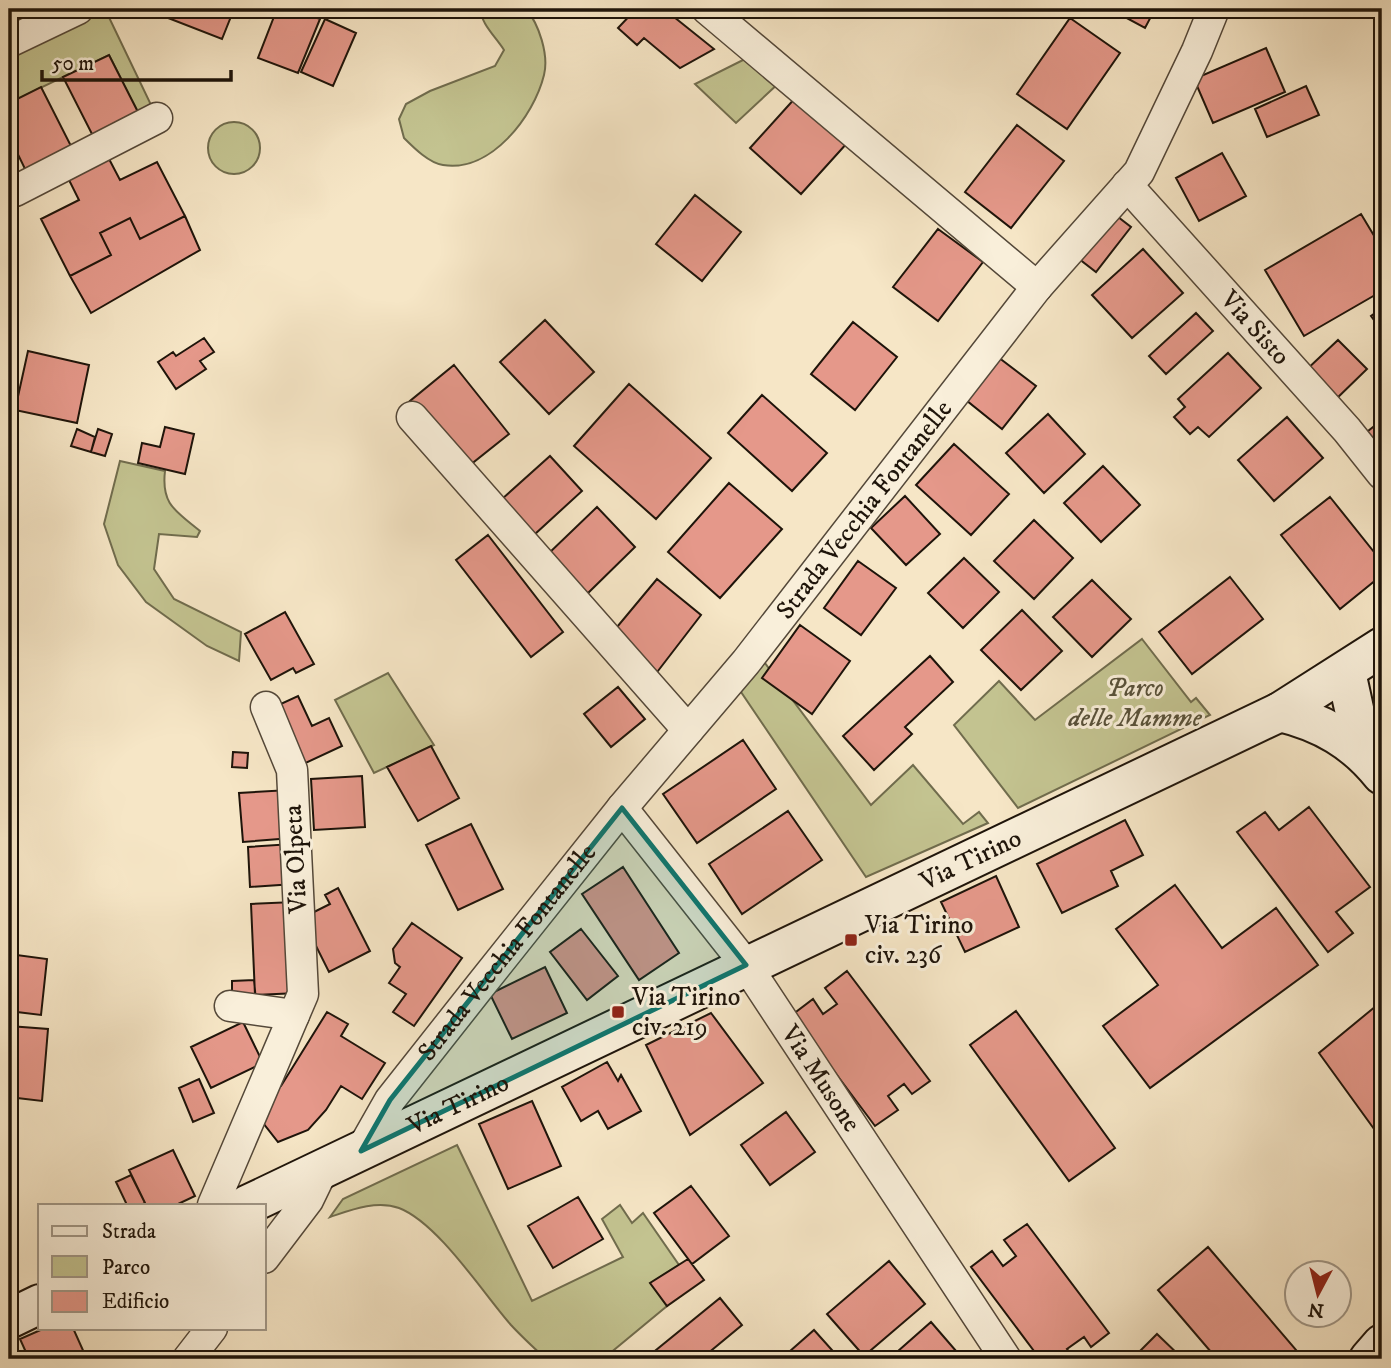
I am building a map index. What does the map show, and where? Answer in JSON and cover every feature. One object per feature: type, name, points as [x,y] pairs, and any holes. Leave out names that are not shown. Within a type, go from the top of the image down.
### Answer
[{"type":"street","points":[[9,43],[78,9]]},
{"type":"street","points":[[707,9],[1037,286]]},
{"type":"street","name":"Strada Vecchia Fontanelle","points":[[361,1151],[390,1100],[622,808],[746,662],[1037,286],[1139,172],[1197,51],[1214,9]]},
{"type":"street","points":[[14,189],[157,118]]},
{"type":"street","name":"Via Sisto","points":[[1127,185],[1347,430],[1382,474]]},
{"type":"street","points":[[412,417],[688,730]]},
{"type":"street","name":"Via Tirino","points":[[249,1204],[1280,712],[1382,647]]},
{"type":"street","points":[[1346,672],[1382,702]]},
{"type":"street","points":[[1346,672],[1360,736],[1377,768]]},
{"type":"street","name":"Via Olpeta","points":[[212,1204],[303,994],[292,770],[265,707]]},
{"type":"street","points":[[1280,712],[1329,728],[1377,768]]},
{"type":"street","name":"Via Musone","points":[[622,808],[746,965],[1006,1359]]},
{"type":"street","points":[[230,1006],[294,1015]]},
{"type":"street","points":[[266,1255],[308,1200],[323,1169]]},
{"type":"street","points":[[9,1319],[38,1305]]},
{"type":"street","points":[[188,1359],[210,1330]]},
{"type":"street","points":[[1369,1359],[1382,1344]]},
{"type":"highlighted area","points":[[622,808],[746,965],[361,1151],[390,1100]]},
{"type":"green space","points":[[97,9],[105,9],[153,109],[140,116],[109,55],[9,103],[9,54]]},
{"type":"green space","points":[[481,9],[526,9],[542,40],[544,75],[539,91],[520,124],[493,151],[478,160],[461,165],[438,164],[404,138],[399,119],[406,104],[430,91],[495,66],[504,50],[486,25]]},
{"type":"green space","points":[[749,57],[781,81],[736,123],[695,84]]},
{"type":"green space","points":[[234,122],[244,124],[252,130],[258,138],[258,158],[252,166],[244,172],[234,174],[224,172],[216,166],[210,158],[208,148],[210,138],[216,130],[224,124]]},
{"type":"green space","points":[[120,461],[165,471],[164,483],[168,500],[177,512],[200,531],[197,537],[159,534],[154,569],[174,599],[241,632],[239,661],[207,646],[146,602],[118,565],[104,524]]},
{"type":"green space","name":"Parco delle Mamme","points":[[1142,639],[1191,702],[1196,698],[1210,715],[1018,808],[954,725],[999,681],[1035,720]]},
{"type":"green space","points":[[762,659],[871,805],[913,765],[963,824],[979,812],[988,823],[866,877],[739,689]]},
{"type":"green space","points":[[388,673],[434,745],[374,773],[335,700]]},
{"type":"green space","points":[[457,1145],[532,1301],[623,1257],[602,1219],[620,1205],[632,1223],[643,1213],[679,1265],[651,1283],[667,1306],[603,1359],[546,1359],[511,1325],[444,1243],[414,1216],[399,1208],[381,1205],[330,1217],[343,1199]]},
{"type":"building","points":[[145,9],[234,9],[222,39]]},
{"type":"building","points":[[277,9],[294,9],[320,19],[298,73],[258,58]]},
{"type":"building","points":[[636,9],[664,9],[714,49],[680,68],[644,38],[637,45],[618,28]]},
{"type":"building","points":[[1110,9],[1155,9],[1145,28]]},
{"type":"building","points":[[1070,18],[1120,53],[1067,129],[1017,94]]},
{"type":"building","points":[[325,19],[356,33],[333,86],[301,72]]},
{"type":"building","points":[[1266,48],[1285,92],[1213,123],[1194,79]]},
{"type":"building","points":[[109,55],[140,116],[94,138],[63,77]]},
{"type":"building","points":[[1306,86],[1319,115],[1267,137],[1255,109]]},
{"type":"building","points":[[41,87],[72,148],[26,171],[9,136],[9,103]]},
{"type":"building","points":[[797,96],[848,142],[801,194],[750,148]]},
{"type":"building","points":[[1017,125],[1064,161],[1011,228],[965,192]]},
{"type":"building","points":[[1222,153],[1246,196],[1199,221],[1176,178]]},
{"type":"building","points":[[108,157],[120,180],[157,162],[185,216],[140,239],[130,218],[100,233],[111,255],[70,276],[41,219],[79,200],[68,178]]},
{"type":"building","points":[[695,195],[741,232],[702,281],[656,244]]},
{"type":"building","points":[[1109,210],[1131,227],[1096,272],[1074,255]]},
{"type":"building","points":[[1361,214],[1382,249],[1382,291],[1304,336],[1265,270]]},
{"type":"building","points":[[185,216],[200,250],[91,313],[70,276],[111,255],[100,233],[130,218],[140,239]]},
{"type":"building","points":[[938,229],[983,262],[938,321],[893,287]]},
{"type":"building","points":[[1143,249],[1183,293],[1132,338],[1092,295]]},
{"type":"building","points":[[1382,308],[1382,331],[1371,316]]},
{"type":"building","points":[[1196,313],[1213,331],[1166,374],[1149,356]]},
{"type":"building","points":[[545,320],[594,372],[549,414],[500,362]]},
{"type":"building","points":[[853,322],[897,357],[855,410],[811,374]]},
{"type":"building","points":[[204,338],[214,352],[200,361],[206,369],[176,389],[158,362],[173,352],[176,356]]},
{"type":"building","points":[[1338,340],[1367,369],[1332,403],[1303,373]]},
{"type":"building","points":[[28,351],[89,365],[77,423],[15,410]]},
{"type":"building","points":[[1228,353],[1261,388],[1209,437],[1198,427],[1190,434],[1174,417],[1185,407],[1178,399]]},
{"type":"building","points":[[994,354],[1036,386],[1002,429],[961,396]]},
{"type":"building","points":[[454,365],[509,434],[465,469],[410,401]]},
{"type":"building","points":[[629,384],[711,458],[656,519],[574,446]]},
{"type":"building","points":[[762,395],[827,453],[792,491],[728,433]]},
{"type":"building","points":[[1048,414],[1085,454],[1044,493],[1006,453]]},
{"type":"building","points":[[1287,417],[1323,458],[1274,501],[1238,460]]},
{"type":"building","points":[[1382,420],[1382,459],[1363,435]]},
{"type":"building","points":[[165,427],[194,434],[185,474],[138,463],[142,443],[160,447]]},
{"type":"building","points":[[77,429],[95,437],[91,452],[71,446]]},
{"type":"building","points":[[98,429],[112,434],[105,456],[91,452]]},
{"type":"building","points":[[954,444],[1009,494],[971,535],[916,485]]},
{"type":"building","points":[[550,456],[582,491],[535,534],[502,499]]},
{"type":"building","points":[[1103,466],[1140,505],[1101,542],[1064,503]]},
{"type":"building","points":[[729,483],[782,529],[720,598],[668,552]]},
{"type":"building","points":[[905,496],[940,534],[906,565],[871,528]]},
{"type":"building","points":[[1330,497],[1382,562],[1382,575],[1340,609],[1281,535]]},
{"type":"building","points":[[597,507],[635,547],[586,595],[547,555]]},
{"type":"building","points":[[1034,520],[1073,558],[1034,599],[994,561]]},
{"type":"building","points":[[488,535],[563,632],[531,657],[456,560]]},
{"type":"building","points":[[964,558],[999,592],[963,628],[928,593]]},
{"type":"building","points":[[858,561],[896,588],[861,635],[824,608]]},
{"type":"building","points":[[1230,577],[1263,619],[1192,674],[1159,632]]},
{"type":"building","points":[[657,579],[701,615],[651,680],[612,633]]},
{"type":"building","points":[[1092,580],[1131,619],[1092,657],[1053,617]]},
{"type":"building","points":[[1022,610],[1062,651],[1021,690],[981,650]]},
{"type":"building","points":[[285,612],[314,664],[296,673],[293,668],[271,680],[245,634]]},
{"type":"building","points":[[800,625],[850,661],[812,714],[762,678]]},
{"type":"building","points":[[930,656],[953,682],[905,727],[912,734],[874,770],[843,736]]},
{"type":"building","points":[[618,687],[645,719],[611,747],[584,714]]},
{"type":"building","points":[[298,696],[312,726],[329,718],[342,746],[299,766],[272,708]]},
{"type":"building","points":[[743,740],[776,789],[697,843],[663,794]]},
{"type":"building","points":[[431,746],[459,798],[418,821],[387,767]]},
{"type":"building","points":[[233,752],[248,753],[247,768],[232,767]]},
{"type":"building","points":[[362,776],[365,827],[314,830],[311,779]]},
{"type":"building","points":[[289,790],[292,838],[243,842],[239,793]]},
{"type":"building","points":[[1309,807],[1370,887],[1336,912],[1353,933],[1328,952],[1237,832],[1265,812],[1279,830]]},
{"type":"building","points":[[788,811],[822,860],[742,914],[709,864]]},
{"type":"building","points":[[1125,820],[1143,855],[1111,871],[1118,886],[1062,913],[1037,864]]},
{"type":"building","points":[[471,824],[503,889],[458,910],[426,845]]},
{"type":"building","points":[[292,844],[294,884],[250,887],[248,847]]},
{"type":"building","points":[[623,867],[679,953],[639,980],[582,894]]},
{"type":"building","points":[[996,876],[1019,927],[965,952],[941,902]]},
{"type":"building","points":[[1175,885],[1222,948],[1276,908],[1318,965],[1150,1088],[1103,1026],[1158,985],[1116,929]]},
{"type":"building","points":[[338,888],[370,951],[329,972],[302,918],[330,904],[325,895]]},
{"type":"building","points":[[294,902],[298,993],[255,995],[251,904]]},
{"type":"building","points":[[412,923],[462,958],[414,1026],[393,1012],[406,994],[389,983],[400,967],[395,963],[393,949]]},
{"type":"building","points":[[581,929],[618,976],[587,1000],[550,952]]},
{"type":"building","points":[[9,954],[47,959],[41,1015],[9,1011]]},
{"type":"building","points":[[545,967],[567,1013],[512,1039],[490,994]]},
{"type":"building","points":[[847,971],[930,1081],[912,1094],[904,1084],[888,1096],[898,1110],[875,1126],[792,1015],[813,999],[823,1014],[837,1004],[825,988]]},
{"type":"building","points":[[254,980],[256,1001],[232,999],[232,981]]},
{"type":"building","points":[[1382,1001],[1382,1140],[1319,1053]]},
{"type":"building","points":[[1016,1011],[1115,1148],[1069,1181],[970,1045]]},
{"type":"building","points":[[327,1012],[348,1024],[341,1036],[385,1063],[362,1099],[341,1086],[326,1110],[308,1130],[278,1142],[260,1119],[271,1089],[281,1086]]},
{"type":"building","points":[[711,1013],[763,1083],[690,1135],[646,1045]]},
{"type":"building","points":[[243,1022],[263,1063],[211,1088],[191,1047]]},
{"type":"building","points":[[9,1026],[48,1029],[42,1101],[9,1097]]},
{"type":"building","points":[[607,1062],[618,1081],[621,1075],[641,1111],[608,1129],[598,1111],[581,1121],[562,1087]]},
{"type":"building","points":[[199,1079],[214,1113],[193,1122],[179,1088]]},
{"type":"building","points":[[532,1101],[561,1166],[508,1189],[479,1124]]},
{"type":"building","points":[[786,1112],[815,1152],[770,1185],[741,1145]]},
{"type":"building","points":[[173,1150],[195,1196],[178,1204],[146,1204],[129,1170]]},
{"type":"building","points":[[131,1175],[145,1203],[127,1204],[116,1182]]},
{"type":"building","points":[[691,1186],[729,1236],[692,1264],[654,1213]]},
{"type":"building","points":[[578,1197],[603,1239],[553,1268],[528,1226]]},
{"type":"building","points":[[1027,1224],[1109,1333],[1091,1347],[1084,1337],[1067,1349],[1075,1359],[1040,1359],[971,1267],[992,1251],[1003,1266],[1016,1256],[1004,1240]]},
{"type":"building","points":[[1208,1247],[1297,1351],[1287,1359],[1217,1359],[1158,1290]]},
{"type":"building","points":[[688,1259],[704,1280],[667,1306],[650,1283]]},
{"type":"building","points":[[889,1261],[925,1304],[864,1356],[827,1314]]},
{"type":"building","points":[[720,1298],[742,1325],[701,1359],[645,1359]]},
{"type":"building","points":[[931,1322],[963,1359],[889,1359]]},
{"type":"building","points":[[40,1330],[74,1330],[86,1357],[29,1359],[20,1339]]},
{"type":"building","points":[[814,1330],[840,1359],[781,1359]]},
{"type":"building","points":[[1157,1334],[1183,1359],[1132,1359]]},
{"type":"place","name":"Via Tirino civ. 236","points":[[851,940]]},
{"type":"place","name":"Via Tirino civ. 219","points":[[618,1012]]}]
